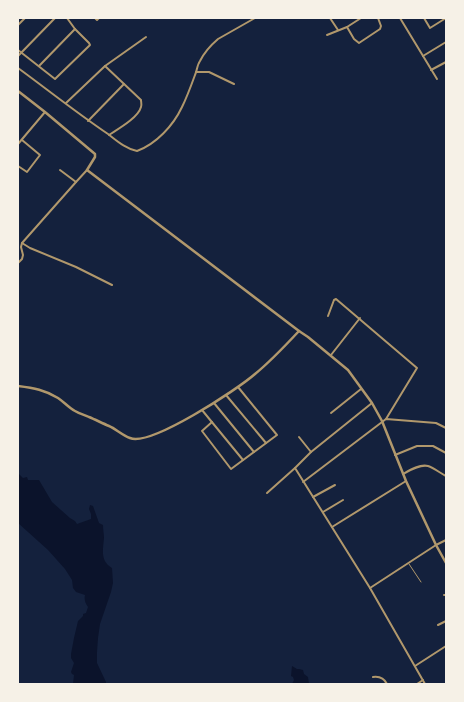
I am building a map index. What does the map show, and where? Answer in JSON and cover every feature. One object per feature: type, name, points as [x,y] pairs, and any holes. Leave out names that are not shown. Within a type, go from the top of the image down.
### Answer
[{"type":"street","points":[[18,24],[25,18]]},
{"type":"street","points":[[18,56],[55,18]]},
{"type":"street","points":[[18,50],[56,78],[90,46],[67,18]]},
{"type":"street","points":[[95,18],[96,20],[99,18]]},
{"type":"street","points":[[18,68],[122,145],[135,151],[139,151],[160,138],[174,120],[182,107],[200,60],[213,43],[255,18]]},
{"type":"street","points":[[330,18],[338,30]]},
{"type":"street","points":[[327,35],[347,27],[361,18]]},
{"type":"street","points":[[347,27],[354,39],[359,43],[380,29],[381,26],[378,18]]},
{"type":"street","points":[[400,18],[437,80]]},
{"type":"street","points":[[424,18],[430,28],[446,18]]},
{"type":"street","points":[[39,66],[75,29]]},
{"type":"street","points":[[66,103],[106,66],[146,37]]},
{"type":"street","points":[[423,56],[446,42]]},
{"type":"street","points":[[431,70],[446,62]]},
{"type":"street","points":[[106,66],[141,100],[142,106],[138,114],[109,135]]},
{"type":"street","points":[[196,72],[209,72],[234,84]]},
{"type":"street","points":[[88,121],[124,84]]},
{"type":"street","points":[[18,91],[95,154],[95,157],[87,170],[22,243],[21,247],[23,255],[18,263]]},
{"type":"street","points":[[18,144],[45,112]]},
{"type":"street","points":[[18,166],[27,172],[40,155],[22,140]]},
{"type":"street","points":[[60,170],[76,182]]},
{"type":"street","points":[[87,170],[348,370],[372,403],[382,422],[406,481],[446,563]]},
{"type":"street","points":[[22,243],[112,285]]},
{"type":"street","points":[[303,482],[386,419],[417,368],[360,318],[335,299],[328,316]]},
{"type":"street","points":[[331,356],[360,318]]},
{"type":"street","points":[[18,386],[50,393],[79,413],[116,429],[131,439],[136,440],[169,429],[226,396],[271,360],[299,331]]},
{"type":"street","points":[[212,422],[202,431],[231,469],[277,435],[238,387]]},
{"type":"street","points":[[331,413],[361,389]]},
{"type":"street","points":[[226,396],[266,443]]},
{"type":"street","points":[[214,403],[254,452]]},
{"type":"street","points":[[267,493],[311,452],[372,403]]},
{"type":"street","points":[[202,410],[243,460]]},
{"type":"street","points":[[386,419],[436,423],[446,428]]},
{"type":"street","points":[[299,437],[311,452]]},
{"type":"street","points":[[395,455],[417,446],[433,446],[446,453]]},
{"type":"street","points":[[403,474],[420,466],[428,466],[446,476]]},
{"type":"street","points":[[295,468],[370,588],[425,684]]},
{"type":"street","points":[[332,527],[406,481]]},
{"type":"street","points":[[313,497],[335,485]]},
{"type":"street","points":[[323,512],[344,500]]},
{"type":"street","points":[[370,588],[446,540]]},
{"type":"street","points":[[438,625],[446,620]]},
{"type":"street","points":[[415,666],[446,646]]},
{"type":"street","points":[[373,677],[379,676],[383,678],[387,684]]},
{"type":"street","points":[[417,684],[423,680]]},
{"type":"lane","points":[[408,563],[421,582]]},
{"type":"water","points":[[18,473],[23,478],[27,477],[28,480],[39,480],[52,502],[77,524],[91,519],[89,509],[90,505],[93,506],[99,523],[103,525],[103,555],[108,565],[112,568],[113,583],[100,624],[97,652],[97,663],[106,684],[73,684],[74,675],[71,672],[74,663],[71,658],[71,654],[78,621],[83,614],[86,613],[88,607],[85,601],[85,595],[76,592],[73,588],[72,580],[65,569],[48,550],[18,523]]},
{"type":"water","points":[[292,666],[303,670],[304,674],[308,677],[309,684],[292,684],[294,680],[291,676]]}]
